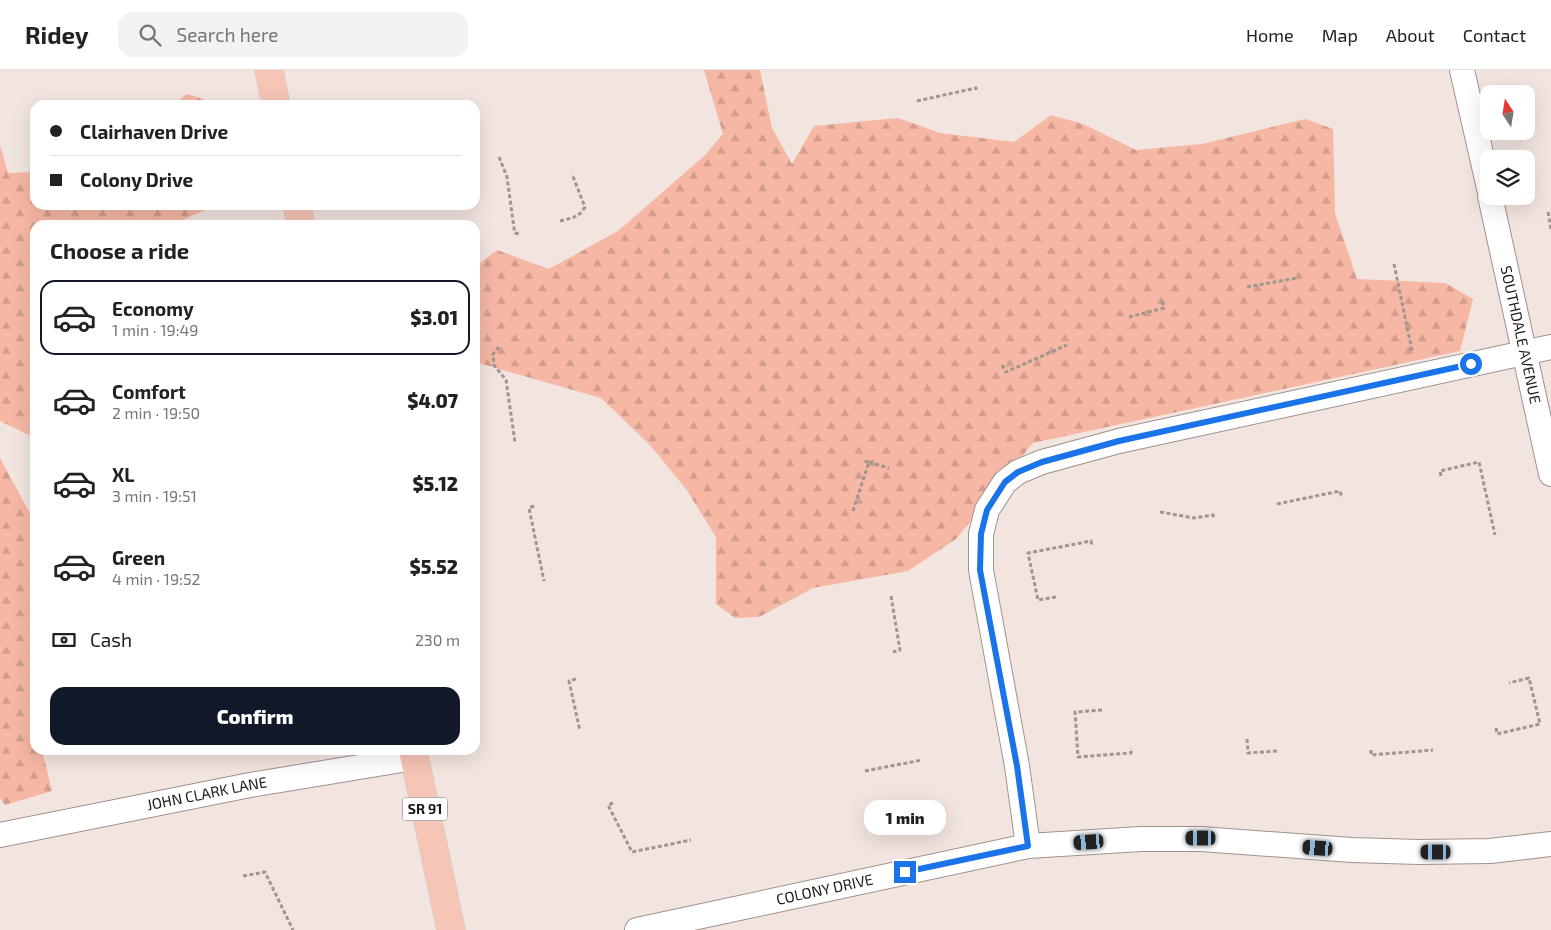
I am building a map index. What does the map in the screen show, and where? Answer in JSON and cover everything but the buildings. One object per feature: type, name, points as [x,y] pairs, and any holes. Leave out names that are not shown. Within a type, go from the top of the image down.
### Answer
[{"type":"main road","points":[[269,70],[275,100]]},
{"type":"main road","name":"SR 91","points":[[413,755],[451,930]]},
{"type":"street","points":[[1462,70],[1480,150]]},
{"type":"street","name":"SOUTHDALE AVENUE","points":[[1492,205],[1551,474]]},
{"type":"street","points":[[1028,846],[1017,766],[980,570],[981,534],[987,510],[1005,482],[1018,472],[1042,462],[1119,441],[1551,347]]},
{"type":"street","name":"JOHN CLARK LANE","points":[[0,835],[408,755]]},
{"type":"street","name":"COLONY DRIVE","points":[[637,930],[1028,846],[1141,838],[1201,838],[1352,850],[1436,852],[1490,851],[1551,844]]},
{"type":"path","points":[[917,101],[976,88],[976,90]]},
{"type":"path","points":[[499,157],[507,177],[515,233],[520,234]]},
{"type":"path","points":[[560,221],[575,218],[581,214],[585,206],[572,174]]},
{"type":"path","points":[[1548,212],[1551,229]]},
{"type":"path","points":[[1394,264],[1417,376]]},
{"type":"path","points":[[1247,287],[1297,278]]},
{"type":"path","points":[[1129,317],[1164,308],[1162,301]]},
{"type":"path","points":[[1002,366],[1006,372],[1067,345]]},
{"type":"path","points":[[499,348],[493,354],[494,365],[506,380],[516,442]]},
{"type":"path","points":[[864,461],[889,468]]},
{"type":"path","points":[[854,511],[869,462]]},
{"type":"path","points":[[1441,476],[1440,471],[1479,462],[1495,536]]},
{"type":"path","points":[[1276,504],[1340,491],[1342,498]]},
{"type":"path","points":[[534,506],[529,508],[544,581]]},
{"type":"path","points":[[1160,512],[1194,518],[1214,514],[1214,518]]},
{"type":"path","points":[[1056,597],[1038,600],[1028,553],[1091,541],[1092,546]]},
{"type":"path","points":[[891,596],[900,650],[893,652]]},
{"type":"path","points":[[1496,728],[1497,734],[1540,724],[1530,678],[1509,683]]},
{"type":"path","points":[[576,679],[569,681],[580,730]]},
{"type":"path","points":[[1102,710],[1075,712],[1078,757],[1131,753],[1131,748]]},
{"type":"path","points":[[1247,739],[1248,753],[1277,751]]},
{"type":"path","points":[[1371,750],[1371,755],[1433,750]]},
{"type":"path","points":[[865,771],[922,760]]},
{"type":"path","points":[[613,803],[608,805],[632,852],[691,840]]},
{"type":"path","points":[[243,876],[265,872],[293,930]]},
{"type":"green space","points":[[704,70],[760,70],[772,128],[792,164],[814,126],[898,118],[940,133],[1014,142],[1051,115],[1083,124],[1136,150],[1202,144],[1305,119],[1333,129],[1335,213],[1357,279],[1445,283],[1473,299],[1460,351],[1033,443],[956,539],[908,571],[813,588],[759,617],[735,618],[716,604],[716,537],[686,489],[650,445],[601,398],[480,363],[480,263],[497,250],[549,269],[618,231],[705,155],[723,134]]},
{"type":"green space","points":[[187,94],[206,100],[179,100]]},
{"type":"green space","points":[[0,145],[8,173],[30,172],[30,210],[206,210],[182,220],[30,220],[30,436],[0,421]]},
{"type":"green space","points":[[0,458],[30,514],[30,755],[43,755],[52,791],[5,805],[0,798]]},
{"type":"route","points":[[905,872],[1028,846],[1017,766],[980,570],[981,534],[987,510],[1005,482],[1018,472],[1042,462],[1119,441],[1268,410],[1471,364]]}]
